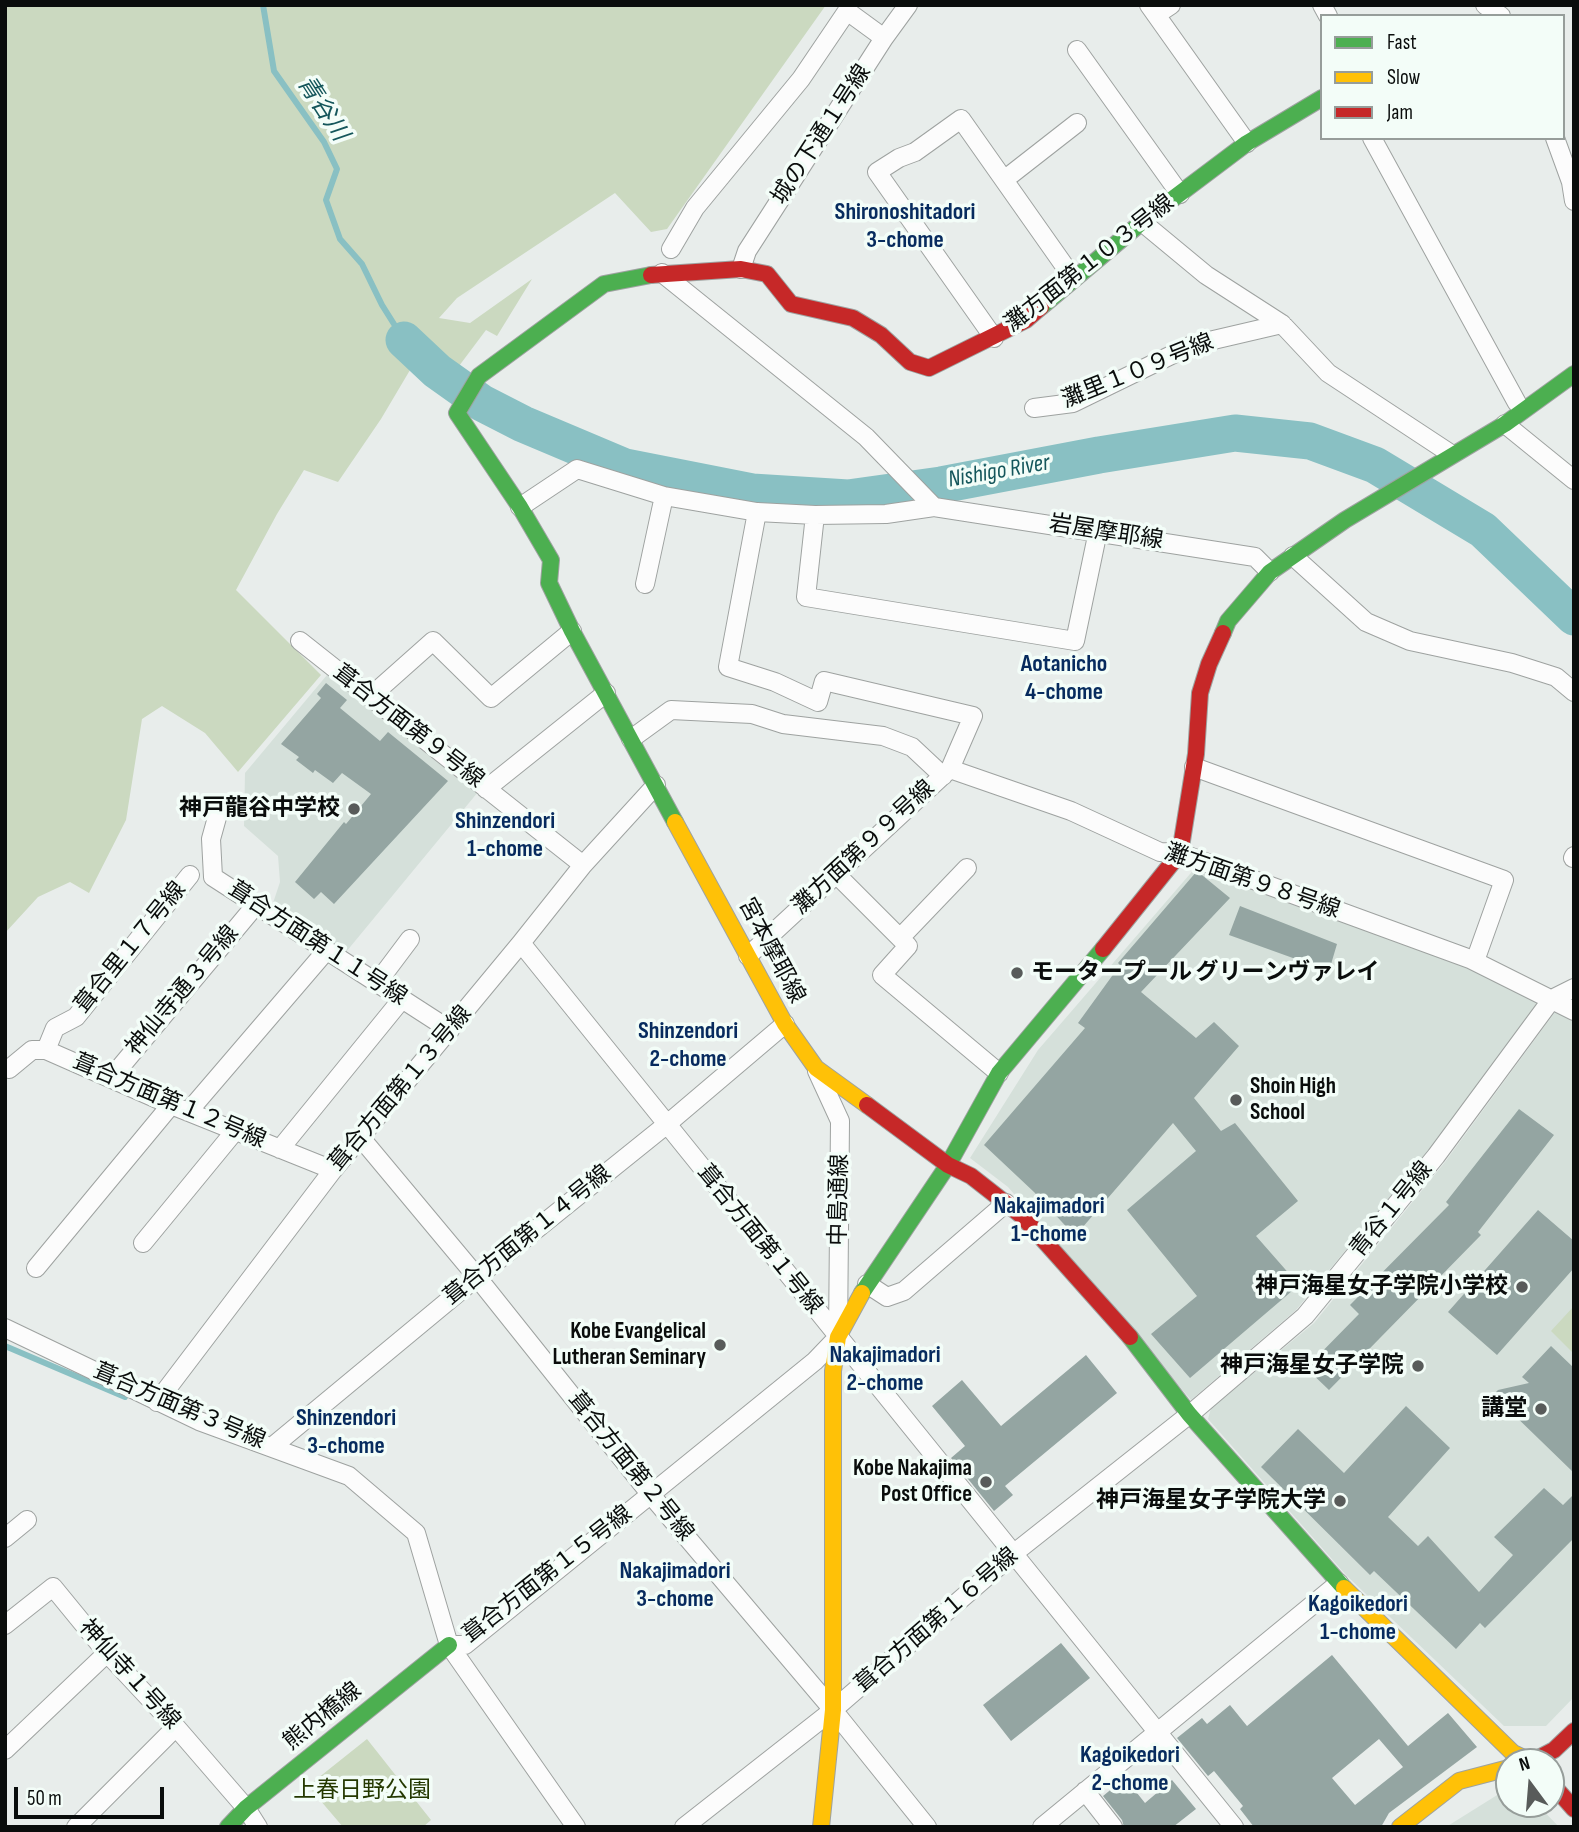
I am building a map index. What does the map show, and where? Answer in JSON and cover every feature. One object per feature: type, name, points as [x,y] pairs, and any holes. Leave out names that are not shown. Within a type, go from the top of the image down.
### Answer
[{"type":"street","name":"城の下通１号線","points":[[741,269],[747,251],[908,5]]},
{"type":"street","points":[[1159,9],[1247,143]]},
{"type":"street","points":[[671,249],[695,208],[802,79],[847,11],[884,38]]},
{"type":"street","points":[[1077,50],[1180,194]]},
{"type":"street","name":"灘方面第１０３号線","points":[[461,404],[479,376],[604,284],[662,273],[741,269],[767,274],[791,304],[853,318],[881,335],[910,362],[929,368],[1026,320],[1142,222],[1247,143],[1320,98]]},
{"type":"street","points":[[994,338],[877,172],[899,158],[915,152],[961,119],[1073,278]]},
{"type":"street","points":[[1004,180],[1077,123]]},
{"type":"street","points":[[1373,140],[1517,403]]},
{"type":"street","points":[[1556,140],[1571,182],[1574,201]]},
{"type":"street","points":[[1142,222],[1206,275],[1282,324],[1328,373],[1451,454]]},
{"type":"street","points":[[662,273],[866,437],[932,504]]},
{"type":"street","name":"灘里１０９号線","points":[[1034,408],[1073,403],[1192,345],[1282,324]]},
{"type":"street","points":[[821,1827],[833,1710],[833,1371],[838,1337],[867,1284],[948,1165],[999,1073],[1131,917],[1180,853],[1194,767],[1197,713],[1209,664],[1227,621],[1270,572],[1451,454],[1505,424],[1574,374]]},
{"type":"street","name":"宮本摩耶線","points":[[461,404],[457,414],[520,507],[551,560],[549,583],[572,631],[785,1024],[816,1068],[948,1165],[971,1176],[1022,1216],[1116,1319],[1189,1414],[1339,1583],[1508,1748]]},
{"type":"street","points":[[1505,424],[1574,480]]},
{"type":"street","name":"岩屋摩耶線","points":[[520,507],[577,469],[664,496],[757,512],[815,515],[886,514],[932,504],[1255,557],[1270,572]]},
{"type":"street","points":[[645,584],[664,496]]},
{"type":"street","points":[[757,512],[728,667],[775,681],[818,702],[824,681],[973,716],[946,773]]},
{"type":"street","points":[[815,515],[806,597],[1075,640],[1098,531]]},
{"type":"street","points":[[1293,556],[1366,622],[1410,641],[1512,663],[1556,677],[1574,692]]},
{"type":"street","points":[[370,697],[433,641],[491,698],[572,631]]},
{"type":"street","name":"葺合方面第９号線","points":[[300,641],[583,865]]},
{"type":"street","points":[[486,789],[606,693]]},
{"type":"street","name":"灘方面第９８号線","points":[[631,739],[671,710],[752,714],[783,724],[883,736],[912,747],[946,773],[1071,811],[1160,852],[1180,853],[1475,961],[1574,1011]]},
{"type":"street","points":[[1194,767],[1504,880],[1475,961]]},
{"type":"street","name":"灘方面第９９号線","points":[[748,956],[946,773]]},
{"type":"street","name":"葺合方面第１３号線","points":[[157,1402],[333,1170],[583,865],[656,785]]},
{"type":"street","name":"葺合方面第１１号線","points":[[221,803],[211,839],[213,877],[450,1030]]},
{"type":"street","points":[[900,938],[967,868]]},
{"type":"street","points":[[836,874],[908,946],[882,975],[999,1073]]},
{"type":"street","name":"葺合里１７号線","points":[[46,1050],[55,1028],[76,1017],[190,875]]},
{"type":"street","name":"神仙寺通３号線","points":[[112,1077],[255,905]]},
{"type":"street","points":[[377,983],[410,939]]},
{"type":"street","name":"葺合方面第１号線","points":[[521,943],[1234,1827]]},
{"type":"street","points":[[188,1112],[326,951]]},
{"type":"street","name":"青谷１号線","points":[[1189,1414],[1305,1316],[1436,1156],[1552,999],[1574,988]]},
{"type":"street","points":[[280,1149],[402,999]]},
{"type":"street","name":"葺合方面第１４号線","points":[[272,1447],[666,1125],[785,1024]]},
{"type":"street","name":"葺合方面第１２号線","points":[[9,1069],[32,1050],[46,1050],[171,1105],[333,1170]]},
{"type":"street","name":"中島通線","points":[[816,1068],[840,1121],[838,1337]]},
{"type":"street","points":[[36,1268],[171,1105]]},
{"type":"street","points":[[143,1243],[235,1131]]},
{"type":"street","name":"葺合方面第２号線","points":[[361,1138],[477,1277],[651,1495],[833,1710],[927,1827]]},
{"type":"street","points":[[867,1284],[887,1297],[904,1291],[1006,1203]]},
{"type":"street","name":"葺合方面第３号線","points":[[5,1328],[199,1421],[349,1476],[416,1533],[449,1645],[576,1827]]},
{"type":"street","name":"葺合方面第１５号線","points":[[449,1645],[465,1645],[815,1361],[838,1337]]},
{"type":"street","name":"葺合方面第１６号線","points":[[684,1827],[833,1710],[1013,1554],[1189,1414]]},
{"type":"street","points":[[5,1538],[27,1520]]},
{"type":"street","points":[[1042,1827],[1339,1583]]},
{"type":"street","name":"神仙寺１号線","points":[[5,1625],[53,1587],[107,1653],[246,1808],[258,1827]]},
{"type":"street","name":"熊内橋線","points":[[228,1827],[246,1808],[449,1645]]},
{"type":"street","points":[[5,1750],[107,1653]]},
{"type":"street","points":[[76,1827],[176,1727]]},
{"type":"street","points":[[1556,1748],[1574,1731]]},
{"type":"street","points":[[1400,1827],[1459,1781],[1495,1772]]},
{"type":"street","points":[[1085,1791],[1113,1827]]},
{"type":"shaded area","name":"神戸龍谷中学校","points":[[327,675],[478,792],[346,952],[272,906],[280,882],[278,856],[244,826],[245,773]]},
{"type":"shaded area","name":"Shoin High School","points":[[1196,867],[1462,965],[1539,1003],[1428,1151],[1296,1310],[1191,1400],[1008,1187],[970,1158],[1038,1050]]},
{"type":"shaded area","name":"神戸海星女子学院","points":[[1555,1012],[1574,1022],[1574,1697],[1546,1726],[1504,1726],[1346,1575],[1208,1419],[1211,1408],[1314,1323],[1445,1162]]},
{"type":"shaded area","points":[[1495,1796],[1495,1818],[1550,1818],[1559,1827],[1446,1827]]},
{"type":"green space","points":[[5,5],[826,5],[667,229],[651,232],[615,193],[457,298],[439,318],[470,323],[532,279],[497,336],[486,330],[456,370],[413,365],[381,419],[338,482],[304,470],[236,590],[321,675],[238,772],[205,733],[162,706],[142,719],[126,820],[89,893],[70,882],[38,897],[5,933]]},
{"type":"green space","points":[[1574,1306],[1574,1354],[1551,1331]]},
{"type":"green space","name":"上春日野公園","points":[[367,1739],[431,1820],[423,1827],[343,1827],[308,1786]]},
{"type":"building","points":[[326,683],[347,700],[340,708],[380,741],[388,732],[448,781],[334,904],[321,892],[314,899],[295,882],[344,822],[346,824],[371,794],[342,773],[333,783],[315,770],[313,773],[296,760],[299,757],[281,744],[321,698],[317,694]]},
{"type":"building","points":[[1197,871],[1230,898],[1141,992],[1196,1038],[1214,1022],[1239,1046],[1194,1098],[1221,1131],[1235,1123],[1298,1201],[1256,1236],[1299,1285],[1190,1378],[1151,1334],[1197,1296],[1127,1210],[1196,1151],[1173,1123],[1075,1236],[1034,1192],[984,1145],[1085,1028],[1078,1023],[1120,965],[1118,963]]},
{"type":"building","points":[[1240,906],[1337,944],[1329,971],[1229,935]]},
{"type":"building","points":[[1519,1109],[1554,1135],[1478,1232],[1481,1235],[1329,1390],[1306,1368],[1359,1314],[1350,1305],[1449,1205],[1446,1202]]},
{"type":"building","points":[[1538,1210],[1574,1241],[1574,1268],[1497,1355],[1448,1312]]},
{"type":"building","name":"講堂","points":[[1551,1346],[1574,1368],[1574,1473],[1507,1408],[1499,1410],[1489,1399],[1498,1390],[1529,1383],[1522,1377]]},
{"type":"building","points":[[1086,1355],[1117,1393],[1005,1486],[1013,1495],[994,1511],[951,1458],[965,1446],[932,1406],[962,1380],[1001,1426]]},
{"type":"building","points":[[1406,1406],[1450,1448],[1388,1517],[1418,1546],[1428,1536],[1479,1592],[1513,1555],[1494,1537],[1544,1488],[1563,1505],[1574,1494],[1574,1538],[1485,1628],[1480,1623],[1456,1649],[1374,1571],[1370,1575],[1261,1467],[1298,1429],[1344,1473]]},
{"type":"building","points":[[1061,1643],[1090,1678],[1011,1741],[983,1705]]},
{"type":"building","points":[[1332,1655],[1408,1746],[1448,1713],[1477,1747],[1389,1813],[1381,1827],[1254,1827],[1240,1809],[1243,1806],[1214,1771],[1208,1776],[1177,1738],[1202,1718],[1207,1724],[1230,1705],[1247,1726]],"holes":[[[1379,1739],[1403,1767],[1355,1805],[1332,1778]]]},
{"type":"building","points":[[1125,1778],[1145,1803],[1172,1780],[1196,1809],[1173,1827],[1124,1827],[1122,1820],[1103,1796]]},
{"type":"waterway","name":"青谷川","points":[[263,5],[274,71],[324,142],[337,169],[326,200],[340,239],[362,264],[382,305],[404,340]]},
{"type":"waterway","name":"Nishigo River","points":[[404,340],[437,371],[482,403],[523,424],[625,467],[752,492],[848,498],[941,485],[1235,433],[1310,441],[1375,465],[1483,530],[1574,617]]},
{"type":"waterway","points":[[5,1346],[125,1397]]},
{"type":"traffic: fast","points":[[1041,307],[1142,222],[1247,143],[1320,99]]},
{"type":"traffic: fast","points":[[651,275],[604,284],[479,376],[457,413],[520,507],[551,560],[549,583],[675,822]]},
{"type":"traffic: fast","points":[[1223,633],[1228,621],[1270,572],[1345,520],[1505,424],[1574,374]]},
{"type":"traffic: fast","points":[[862,1293],[948,1165],[999,1073],[1103,949]]},
{"type":"traffic: fast","points":[[1130,1337],[1189,1414],[1344,1588]]},
{"type":"traffic: fast","points":[[228,1827],[246,1808],[449,1645]]},
{"type":"traffic: slow","points":[[675,822],[785,1024],[816,1068],[867,1105]]},
{"type":"traffic: slow","points":[[821,1827],[833,1710],[833,1371],[838,1337],[862,1293]]},
{"type":"traffic: slow","points":[[1344,1588],[1508,1748]]},
{"type":"traffic: slow","points":[[1400,1827],[1459,1781],[1495,1772]]},
{"type":"traffic: jam","points":[[651,275],[741,269],[767,274],[791,304],[853,318],[881,335],[910,362],[929,368],[1026,320],[1041,307]]},
{"type":"traffic: jam","points":[[1103,949],[1180,853],[1196,754],[1200,693],[1223,633]]},
{"type":"traffic: jam","points":[[867,1105],[948,1165],[971,1176],[1022,1216],[1130,1337]]},
{"type":"traffic: jam","points":[[1556,1748],[1574,1731]]},
{"type":"traffic: jam","points":[[1565,1799],[1574,1809]]},
{"type":"place","name":"神戸龍谷中学校","points":[[354,809]]},
{"type":"place","name":"モータープール グリーンヴァレイ","points":[[1017,973]]},
{"type":"place","name":"Shoin High School","points":[[1236,1100]]},
{"type":"place","name":"神戸海星女子学院小学校","points":[[1522,1287]]},
{"type":"place","name":"Kobe Evangelical Lutheran Seminary","points":[[720,1345]]},
{"type":"place","name":"神戸海星女子学院","points":[[1418,1366]]},
{"type":"place","name":"講堂","points":[[1541,1409]]},
{"type":"place","name":"Kobe Nakajima Post Office","points":[[986,1482]]},
{"type":"place","name":"神戸海星女子学院大学","points":[[1340,1501]]},
{"type":"district","name":"Shironoshitadori 3-chome","points":[[905,227]]},
{"type":"district","name":"Aotanicho 4-chome","points":[[1064,679]]},
{"type":"district","name":"Shinzendori 1-chome","points":[[505,836]]},
{"type":"district","name":"Shinzendori 2-chome","points":[[688,1046]]},
{"type":"district","name":"Nakajimadori 1-chome","points":[[1049,1221]]},
{"type":"district","name":"Nakajimadori 2-chome","points":[[885,1370]]},
{"type":"district","name":"Shinzendori 3-chome","points":[[346,1433]]},
{"type":"district","name":"Nakajimadori 3-chome","points":[[675,1586]]},
{"type":"district","name":"Kagoikedori 1-chome","points":[[1358,1619]]},
{"type":"district","name":"Kagoikedori 2-chome","points":[[1130,1770]]}]
